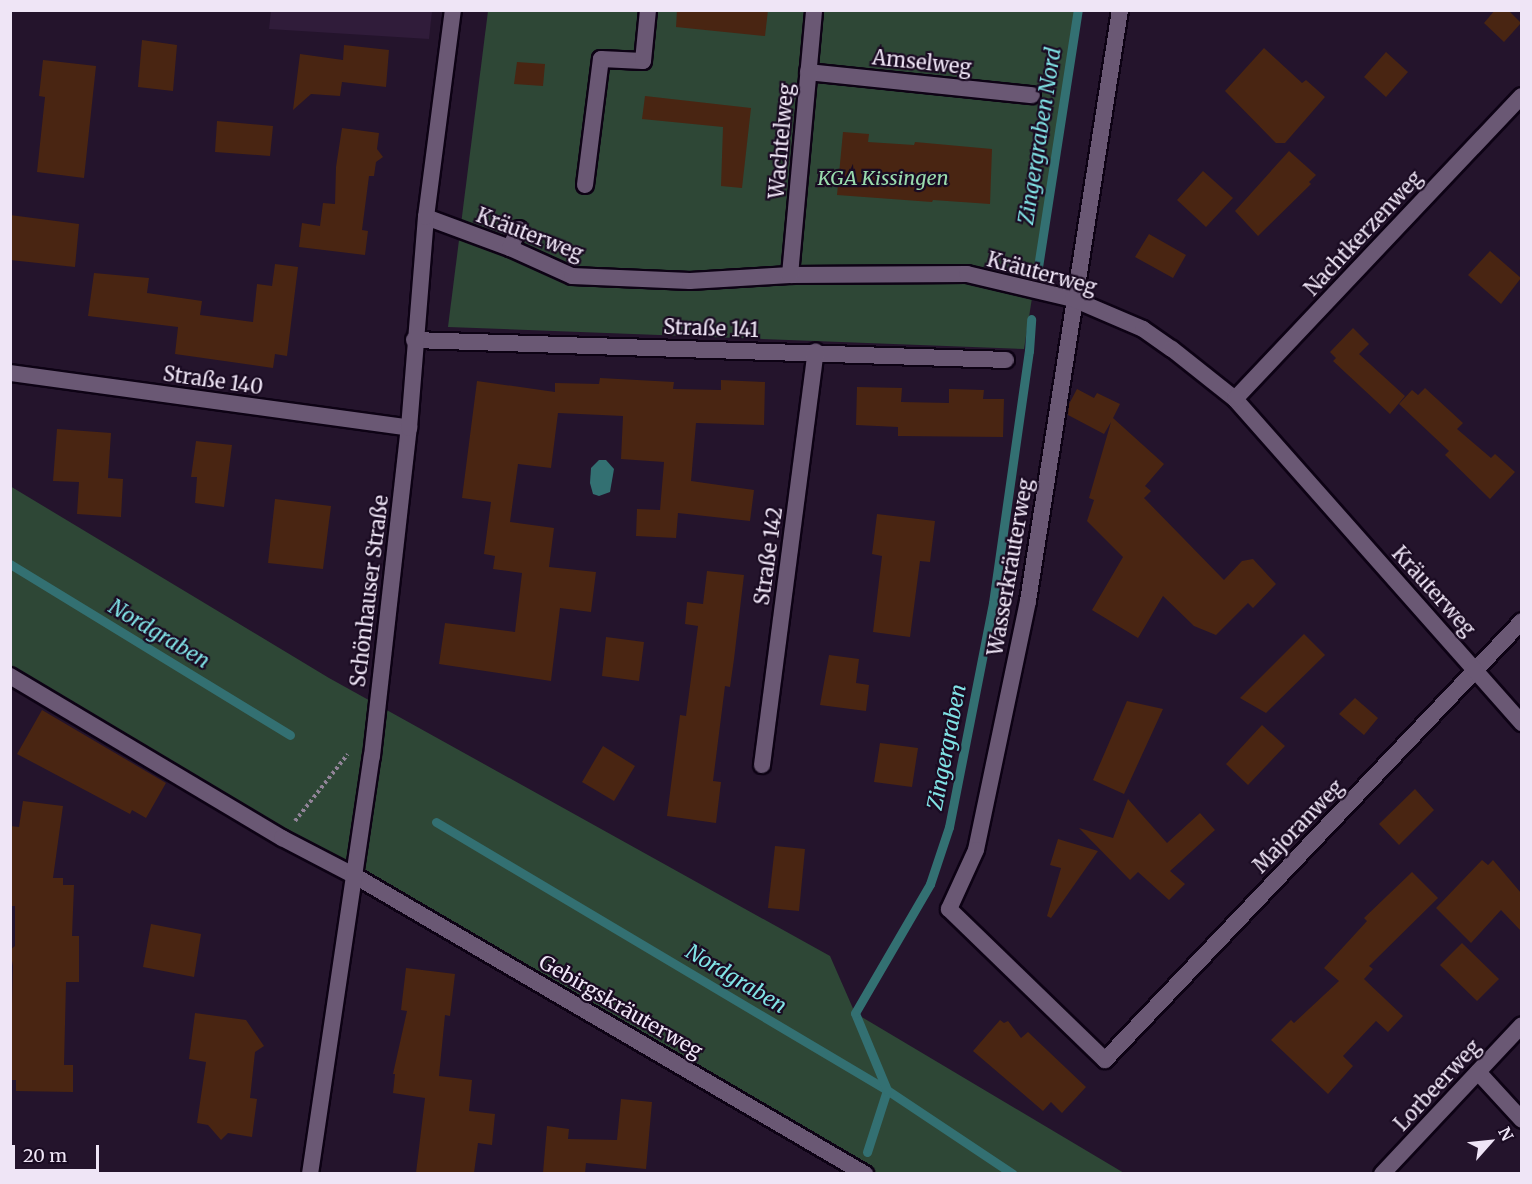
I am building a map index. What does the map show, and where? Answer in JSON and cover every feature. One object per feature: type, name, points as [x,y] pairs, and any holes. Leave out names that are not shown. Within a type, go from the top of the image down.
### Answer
[{"type":"street","name":"Schönhauser Straße","points":[[310,1173],[355,876],[376,719],[409,428],[414,340],[426,217],[453,10]]},
{"type":"street","points":[[585,185],[601,59],[643,61],[648,10]]},
{"type":"street","name":"Wachtelweg","points":[[790,275],[814,10]]},
{"type":"street","name":"Wasserkräuterweg","points":[[1105,1059],[949,909],[976,850],[1028,601],[1073,299],[1120,10]]},
{"type":"street","name":"Amselweg","points":[[808,72],[1032,95]]},
{"type":"street","name":"Nachtkerzenweg","points":[[1235,399],[1521,96]]},
{"type":"street","name":"Kräuterweg","points":[[426,217],[510,248],[572,276],[690,281],[790,275],[967,274],[1073,299],[1143,329],[1235,399],[1521,723]]},
{"type":"street","points":[[510,248],[519,228]]},
{"type":"street","name":"Straße 141","points":[[414,340],[1006,360]]},
{"type":"street","name":"Straße 142","points":[[762,765],[816,352]]},
{"type":"street","name":"Straße 140","points":[[10,374],[409,428]]},
{"type":"street","name":"Majoranweg","points":[[1105,1059],[1521,621]]},
{"type":"street","name":"Gebirgskräuterweg","points":[[10,676],[282,838],[355,876],[865,1173]]},
{"type":"street","name":"Lorbeerweg","points":[[1382,1173],[1521,1025]]},
{"type":"street","points":[[1478,1072],[1521,1120]]},
{"type":"path","points":[[282,838],[376,719]]},
{"type":"shaded area","points":[[271,10],[432,11],[429,39],[269,29]]},
{"type":"shaded area","points":[[599,460],[606,460],[614,469],[610,492],[599,496],[593,494],[590,483],[591,468]]},
{"type":"green space","name":"KGA Kissingen","points":[[488,11],[1077,11],[1024,349],[448,327]]},
{"type":"green space","points":[[10,486],[329,678],[830,956],[855,1013],[1124,1173],[865,1173],[355,876],[11,666]]},
{"type":"building","points":[[677,10],[768,10],[765,36],[676,27]]},
{"type":"building","points":[[1495,10],[1508,10],[1521,23],[1504,42],[1484,23]]},
{"type":"building","points":[[142,40],[177,45],[173,91],[138,87]]},
{"type":"building","points":[[344,45],[389,50],[386,87],[342,82],[340,96],[311,94],[293,110],[300,54],[343,60]]},
{"type":"building","points":[[1264,48],[1302,83],[1306,80],[1325,97],[1285,143],[1276,143],[1225,91]]},
{"type":"building","points":[[1386,52],[1408,72],[1386,97],[1364,77]]},
{"type":"building","points":[[43,60],[96,66],[84,178],[37,172],[45,97],[39,96]]},
{"type":"building","points":[[517,62],[545,64],[543,86],[514,84]]},
{"type":"building","points":[[645,96],[751,108],[742,188],[721,186],[723,127],[642,119]]},
{"type":"building","points":[[217,121],[273,126],[270,156],[215,152]]},
{"type":"building","points":[[342,128],[379,133],[377,149],[383,157],[376,162],[374,176],[369,176],[362,230],[368,231],[365,255],[299,247],[302,223],[320,226],[323,203],[335,204],[336,167]]},
{"type":"building","points":[[843,132],[869,134],[868,142],[914,145],[915,142],[992,149],[990,204],[837,195]]},
{"type":"building","points":[[1289,151],[1316,175],[1309,182],[1311,184],[1258,236],[1235,211]]},
{"type":"building","points":[[1203,171],[1233,198],[1206,227],[1177,200]]},
{"type":"building","points":[[10,215],[79,224],[75,267],[10,260]]},
{"type":"building","points":[[1149,234],[1186,255],[1173,278],[1135,257]]},
{"type":"building","points":[[1490,251],[1521,278],[1501,304],[1468,275]]},
{"type":"building","points":[[275,264],[298,267],[287,356],[275,354],[273,368],[175,354],[178,327],[88,316],[94,273],[149,278],[147,293],[202,301],[200,315],[253,322],[257,284],[272,286]]},
{"type":"building","points":[[1353,328],[1369,344],[1359,354],[1405,396],[1390,414],[1333,361],[1336,358],[1330,352]]},
{"type":"building","points":[[600,378],[674,382],[673,389],[721,390],[721,380],[765,382],[764,425],[696,423],[691,481],[754,490],[750,521],[678,513],[676,538],[636,536],[637,509],[660,510],[664,462],[621,459],[623,416],[558,413],[551,468],[518,464],[510,522],[554,528],[549,567],[596,572],[591,612],[560,608],[551,681],[439,664],[445,623],[515,632],[522,573],[493,569],[495,556],[484,554],[491,502],[462,498],[477,381],[555,392],[555,383],[599,384]]},
{"type":"building","points":[[857,387],[902,388],[901,402],[949,403],[949,389],[984,390],[983,399],[1004,399],[1003,437],[898,436],[898,427],[856,425]]},
{"type":"building","points":[[1425,388],[1463,423],[1457,429],[1491,458],[1495,454],[1515,472],[1490,499],[1445,455],[1449,451],[1399,404],[1412,390],[1418,395]]},
{"type":"building","points":[[1077,389],[1094,398],[1097,393],[1120,404],[1113,418],[1164,464],[1145,486],[1151,491],[1144,498],[1224,580],[1242,561],[1253,559],[1276,584],[1253,608],[1248,603],[1216,635],[1194,626],[1163,596],[1138,638],[1092,610],[1123,557],[1087,521],[1094,500],[1089,498],[1111,422],[1104,434],[1068,415],[1069,404]]},
{"type":"building","points":[[57,429],[111,433],[108,478],[123,479],[121,517],[77,514],[79,482],[53,481]]},
{"type":"building","points":[[196,441],[232,445],[224,507],[195,503],[197,477],[191,477]]},
{"type":"building","points":[[275,499],[331,506],[323,569],[268,563]]},
{"type":"building","points":[[877,514],[935,521],[930,562],[920,561],[910,637],[873,632],[882,556],[872,554]]},
{"type":"building","points":[[707,571],[744,575],[730,687],[725,686],[713,781],[721,782],[716,823],[667,816],[680,715],[686,716],[698,626],[685,624],[687,602],[703,604]]},
{"type":"building","points":[[1304,634],[1325,655],[1266,713],[1240,698]]},
{"type":"building","points":[[606,637],[644,642],[639,681],[602,676]]},
{"type":"building","points":[[829,655],[859,659],[856,683],[869,685],[866,711],[820,705]]},
{"type":"building","points":[[1355,698],[1378,718],[1364,735],[1339,714]]},
{"type":"building","points":[[1127,701],[1163,709],[1124,794],[1093,780]]},
{"type":"building","points":[[42,710],[166,783],[146,818],[132,810],[130,814],[17,754]]},
{"type":"building","points":[[1262,725],[1285,746],[1248,785],[1226,764]]},
{"type":"building","points":[[880,743],[918,748],[912,787],[874,782]]},
{"type":"building","points":[[603,746],[635,766],[614,801],[582,782]]},
{"type":"building","points":[[1415,789],[1434,810],[1399,845],[1379,824]]},
{"type":"building","points":[[1128,799],[1167,843],[1200,813],[1215,830],[1170,871],[1185,884],[1169,900],[1138,872],[1130,880],[1079,828],[1113,838]]},
{"type":"building","points":[[23,801],[63,806],[53,878],[63,878],[63,885],[74,885],[72,936],[79,936],[79,982],[66,982],[64,1065],[73,1065],[73,1092],[16,1091],[16,1080],[10,1080],[13,966],[10,950],[15,946],[15,906],[10,906],[10,826],[19,827]]},
{"type":"building","points":[[1058,839],[1098,851],[1051,918],[1047,916],[1061,868],[1050,865]]},
{"type":"building","points":[[775,846],[805,849],[799,911],[768,908]]},
{"type":"building","points":[[1482,860],[1488,865],[1493,860],[1521,893],[1521,931],[1501,910],[1471,943],[1436,908]]},
{"type":"building","points":[[1412,872],[1438,898],[1369,966],[1373,969],[1364,979],[1403,1016],[1388,1032],[1376,1021],[1343,1056],[1353,1066],[1328,1094],[1271,1040],[1291,1020],[1294,1023],[1339,981],[1324,968],[1367,921],[1364,918]]},
{"type":"building","points":[[151,924],[201,934],[194,977],[143,967]]},
{"type":"building","points":[[1462,943],[1499,979],[1477,1001],[1440,965]]},
{"type":"building","points":[[406,968],[455,974],[450,1016],[445,1015],[439,1076],[472,1080],[469,1111],[495,1114],[492,1145],[478,1143],[474,1173],[416,1173],[425,1098],[393,1093],[395,1074],[393,1074],[407,1011],[401,1010]]},
{"type":"building","points":[[195,1013],[246,1020],[264,1046],[255,1052],[250,1098],[257,1099],[252,1137],[228,1133],[221,1140],[208,1125],[197,1123],[206,1062],[189,1059]]},
{"type":"building","points":[[1000,1020],[1004,1023],[1008,1021],[1021,1038],[1028,1032],[1086,1087],[1062,1113],[1051,1102],[1043,1111],[973,1051]]},
{"type":"building","points":[[621,1099],[652,1102],[646,1169],[586,1163],[585,1173],[543,1173],[547,1126],[569,1129],[568,1139],[617,1140]]},
{"type":"waterway","name":"Zingergraben Nord","points":[[1038,267],[1078,10]]},
{"type":"waterway","name":"Zingergraben","points":[[867,1152],[887,1090],[855,1013],[930,884],[949,827],[993,603],[1029,351],[1031,319]]},
{"type":"waterway","name":"Nordgraben","points":[[10,564],[290,735]]},
{"type":"waterway","name":"Nordgraben","points":[[436,822],[887,1090],[1013,1174]]}]
